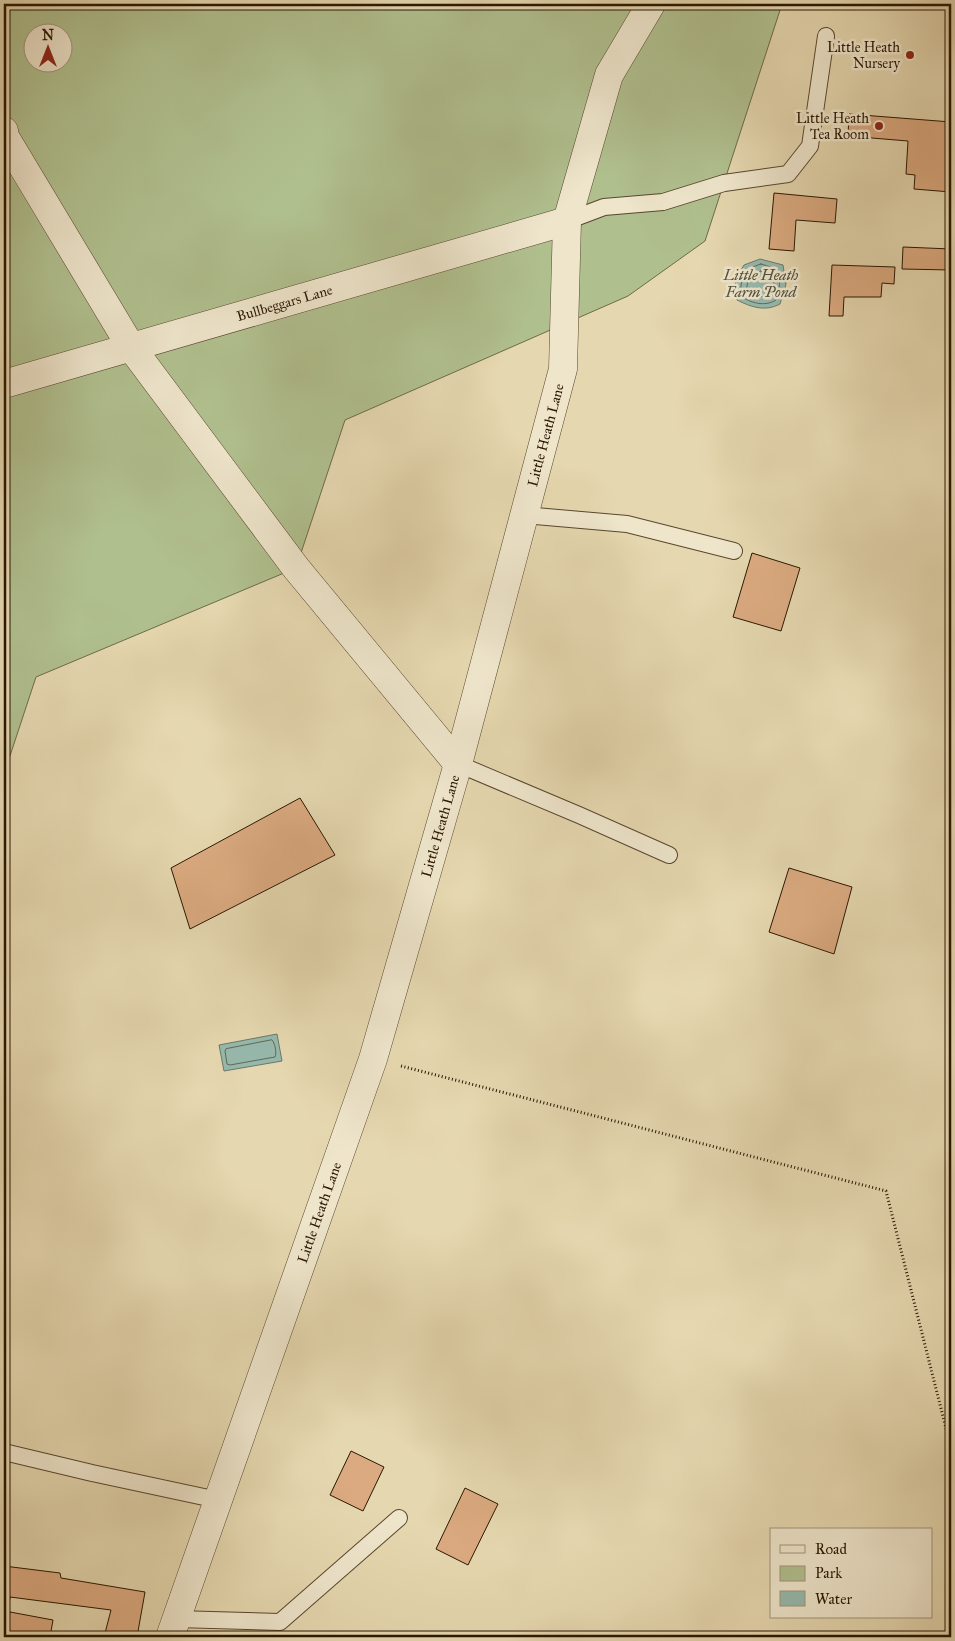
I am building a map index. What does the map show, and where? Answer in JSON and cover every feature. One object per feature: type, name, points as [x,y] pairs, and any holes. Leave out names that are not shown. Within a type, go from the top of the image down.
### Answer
[{"type":"street","name":"Little Heath Lane","points":[[173,1628],[373,1059],[458,764],[563,369],[568,221],[608,75],[651,4]]},
{"type":"street","points":[[4,132],[5,137],[131,347],[296,568],[458,764]]},
{"type":"street","name":"Bullbeggars Lane","points":[[4,384],[568,221]]},
{"type":"lane","points":[[568,221],[604,207],[662,202],[724,183],[788,174],[810,146],[826,36]]},
{"type":"lane","points":[[524,515],[627,524],[734,551]]},
{"type":"lane","points":[[458,764],[580,814],[669,855]]},
{"type":"lane","points":[[4,1452],[218,1500]]},
{"type":"lane","points":[[173,1628],[280,1622],[399,1518]]},
{"type":"path","points":[[373,1059],[886,1191],[951,1448]]},
{"type":"green space","points":[[4,4],[782,4],[705,241],[628,296],[345,420],[296,568],[36,677],[4,774]]},
{"type":"water","name":"Little Heath Farm Pond","points":[[760,259],[783,265],[786,284],[780,304],[769,308],[758,308],[737,300],[735,280],[744,265]]},
{"type":"water","points":[[277,1034],[282,1061],[224,1071],[219,1045]]},
{"type":"building","points":[[849,114],[951,122],[951,192],[914,189],[915,175],[906,174],[908,141],[848,136]]},
{"type":"building","points":[[774,193],[837,199],[835,223],[796,220],[794,251],[769,249]]},
{"type":"building","points":[[903,247],[951,249],[951,270],[902,269]]},
{"type":"building","points":[[832,265],[895,267],[894,284],[882,283],[881,297],[844,297],[843,316],[829,316]]},
{"type":"building","points":[[752,553],[800,568],[781,631],[733,617]]},
{"type":"building","points":[[300,798],[335,855],[190,929],[171,868]]},
{"type":"building","points":[[789,868],[852,887],[834,954],[769,932]]},
{"type":"building","points":[[351,1451],[384,1467],[363,1511],[330,1495]]},
{"type":"building","points":[[465,1488],[498,1504],[468,1565],[436,1549]]},
{"type":"building","points":[[4,1566],[60,1573],[61,1578],[145,1592],[137,1637],[104,1637],[111,1610],[10,1597],[8,1613],[4,1612]]},
{"type":"building","points":[[10,1612],[53,1620],[50,1637],[4,1637]]},
{"type":"place","name":"Little Heath Nursery","points":[[910,55]]},
{"type":"place","name":"Little Heath Tea Room","points":[[879,126]]}]
